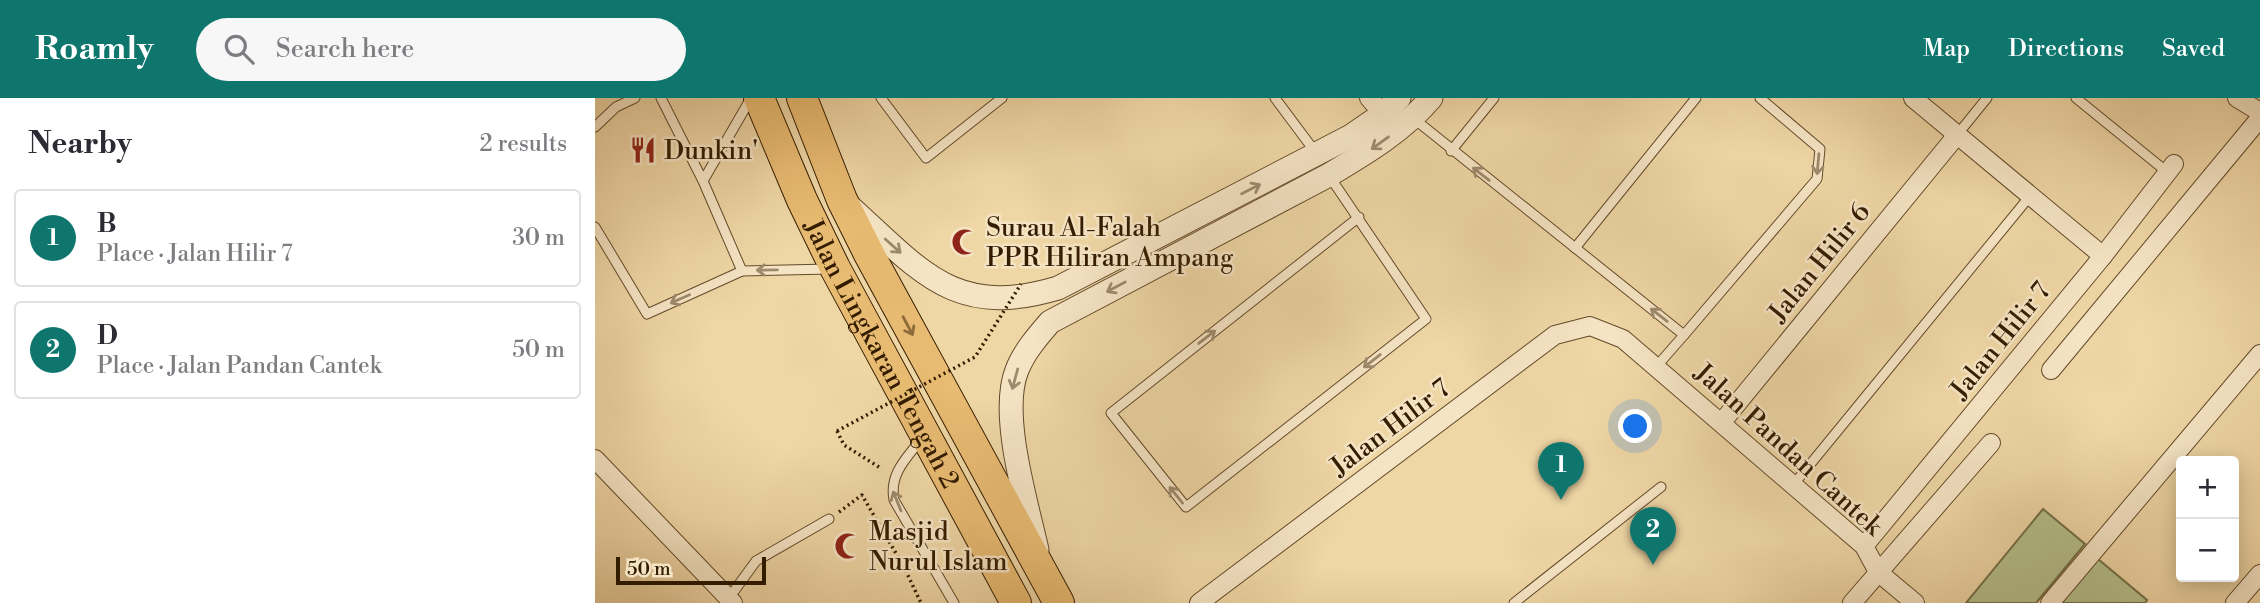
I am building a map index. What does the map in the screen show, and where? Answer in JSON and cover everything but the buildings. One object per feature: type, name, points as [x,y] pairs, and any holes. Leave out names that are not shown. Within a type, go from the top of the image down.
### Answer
[{"type":"highway","name":"Jalan Lingkaran Tengah 2","points":[[759,98],[802,200],[835,268],[1016,603]]},
{"type":"highway","name":"Jalan Lingkaran Tengah 2","points":[[803,98],[842,200],[869,254],[1059,603]]},
{"type":"street","points":[[1042,573],[1012,433],[1010,401],[1016,371],[1031,343],[1050,322],[1329,175],[1413,118],[1431,98]]},
{"type":"street","points":[[1913,98],[2103,256]]},
{"type":"street","points":[[2237,98],[2260,112]]},
{"type":"street","points":[[842,200],[939,283],[967,295],[996,299],[1028,297],[1058,288],[1317,155],[1351,136],[1384,103]]},
{"type":"street","points":[[2051,370],[2260,118]]},
{"type":"street","name":"Jalan Hilir 6","points":[[1722,422],[1957,135]]},
{"type":"street","name":"Jalan Hilir 7","points":[[1864,546],[2103,256],[2170,168]]},
{"type":"street","name":"Jalan Hilir 7","points":[[1199,603],[1555,335],[1590,327],[1623,339]]},
{"type":"street","name":"Jalan Pandan Cantek","points":[[1623,339],[1864,546],[1878,572],[1915,603]]},
{"type":"street","points":[[2050,603],[2260,354]]},
{"type":"street","points":[[1852,603],[1991,443]]},
{"type":"street","points":[[596,461],[731,601]]},
{"type":"street","points":[[2235,603],[2260,574]]},
{"type":"lane","points":[[595,127],[615,107],[635,98]]},
{"type":"lane","points":[[661,98],[703,181],[742,271]]},
{"type":"lane","points":[[703,181],[751,98]]},
{"type":"lane","points":[[881,98],[926,158],[1002,98]]},
{"type":"lane","points":[[1275,98],[1359,216],[1426,319],[1186,507],[1111,413],[1359,216]]},
{"type":"lane","points":[[1451,150],[1494,98]]},
{"type":"lane","points":[[1575,248],[1696,98]]},
{"type":"lane","points":[[1656,367],[1817,179],[1820,149],[1761,98]]},
{"type":"lane","points":[[1957,135],[1987,98]]},
{"type":"lane","points":[[2076,98],[2170,168]]},
{"type":"lane","points":[[1413,118],[1684,334]]},
{"type":"lane","points":[[1794,484],[2030,195]]},
{"type":"lane","points":[[595,227],[647,314],[742,271],[835,268]]},
{"type":"lane","points":[[924,436],[895,476],[892,488],[894,500],[954,603]]},
{"type":"lane","points":[[1514,603],[1661,487]]},
{"type":"lane","points":[[731,601],[756,561],[829,519]]},
{"type":"path","points":[[892,488],[882,468],[845,445],[837,431],[975,357],[1021,284]]},
{"type":"path","points":[[843,509],[862,495],[904,567],[921,603]]},
{"type":"green space","points":[[2043,509],[2085,544],[2036,603],[1966,603]]},
{"type":"green space","points":[[2098,559],[2147,600],[2145,603],[2061,603]]},
{"type":"place","name":"Dunkin'","points":[[643,150]]},
{"type":"place","name":"Surau Al-Falah PPR Hiliran Ampang","points":[[965,242]]},
{"type":"place","name":"B","points":[[1561,500]]},
{"type":"place","name":"Masjid Nurul Islam","points":[[848,546]]},
{"type":"place","name":"D","points":[[1653,565]]}]
